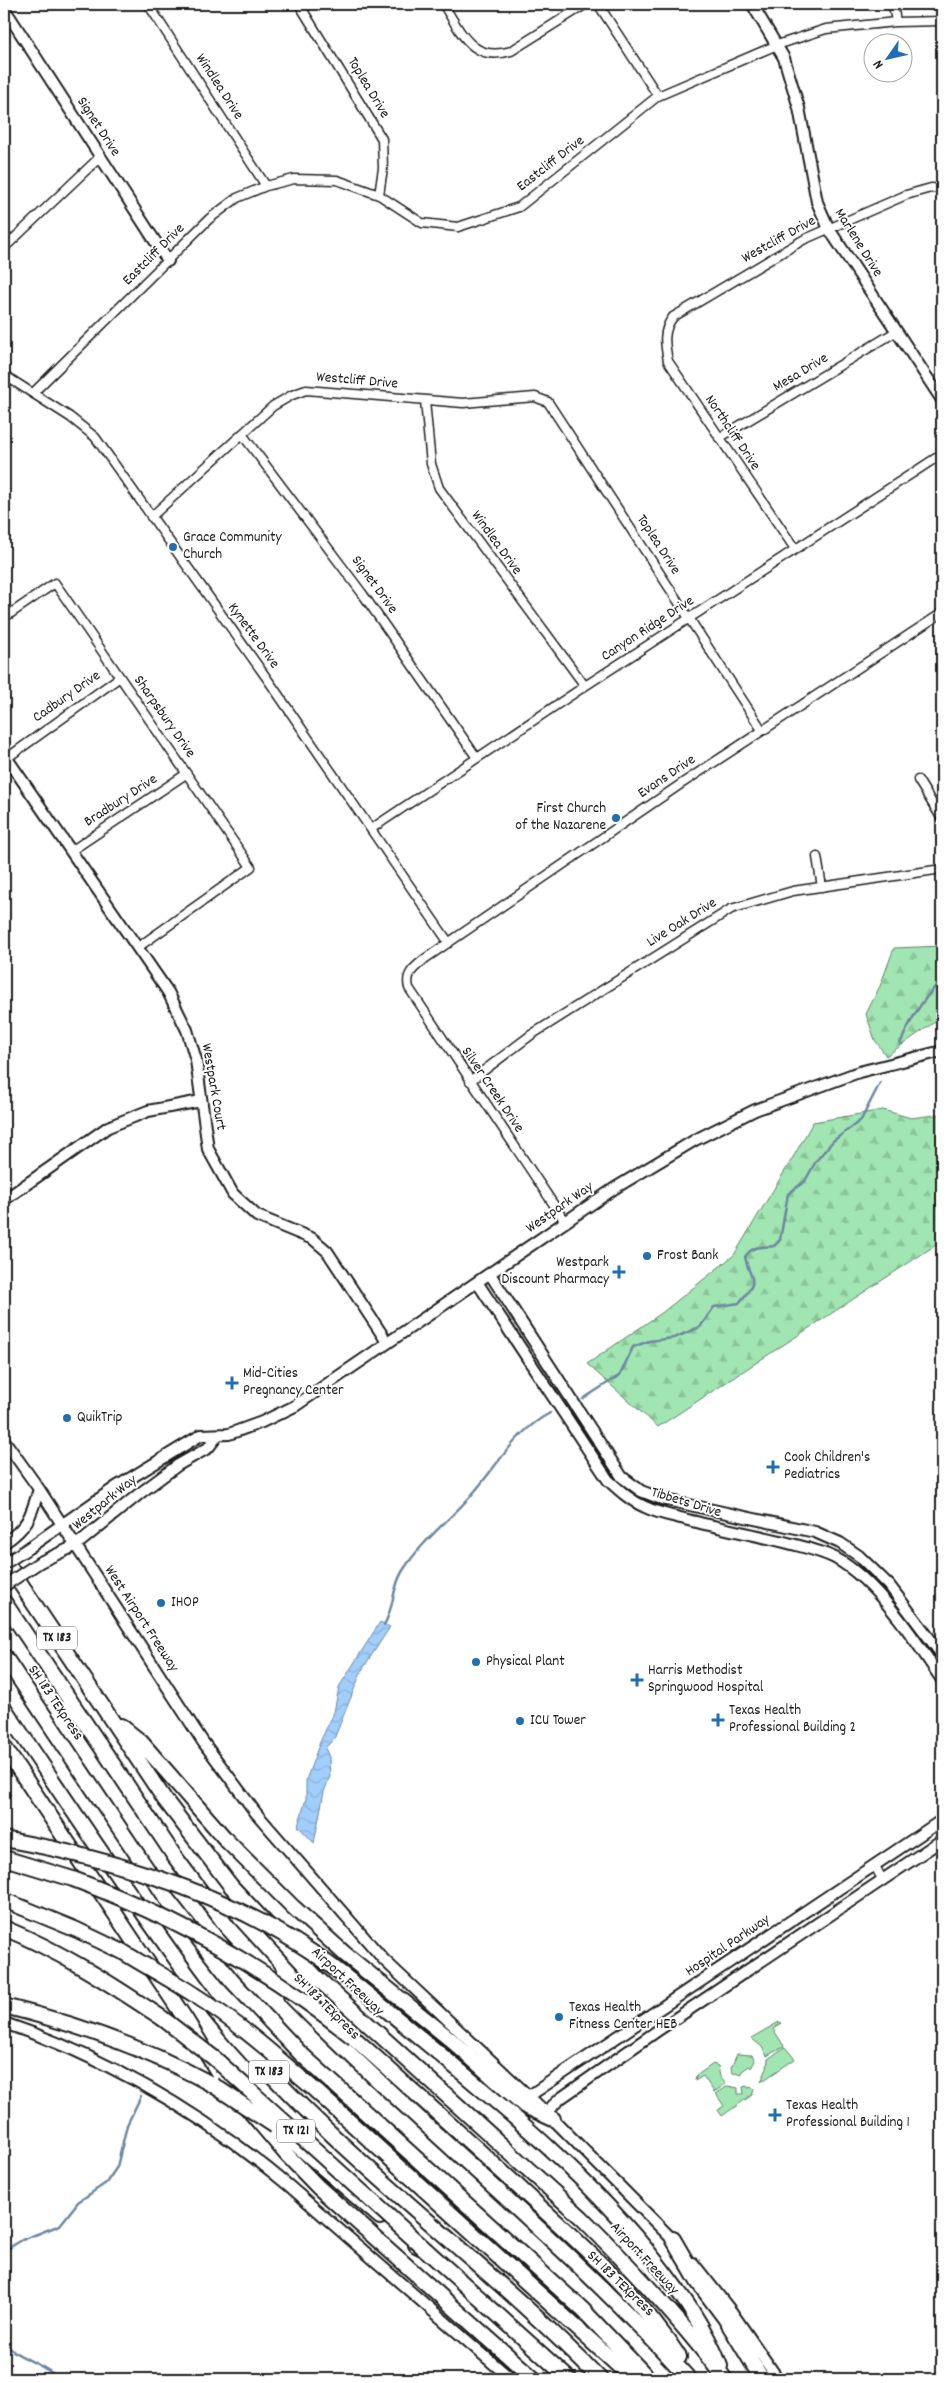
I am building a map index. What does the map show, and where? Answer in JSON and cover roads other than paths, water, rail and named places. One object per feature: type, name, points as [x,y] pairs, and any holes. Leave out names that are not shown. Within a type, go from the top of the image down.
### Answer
[{"type":"highway","name":"Airport Freeway","points":[[4,1559],[110,1718],[201,1849],[257,1916],[317,1978],[582,2218],[656,2294],[725,2379]]},
{"type":"highway","name":"SH 183 TEXpress","points":[[4,1602],[175,1857],[228,1928],[257,1961],[373,2076],[604,2289],[691,2379]]},
{"type":"highway","name":"SH 183 TEXpress","points":[[4,1656],[167,1900],[232,1981],[300,2053],[583,2310],[649,2379]]},
{"type":"highway","name":"TX 183","points":[[4,1708],[158,1935],[239,2040],[334,2136],[552,2332],[600,2379]]},
{"type":"highway","points":[[110,1718],[141,1742],[228,1842],[293,1907],[344,1954],[451,2040],[525,2106],[550,2115]]},
{"type":"highway","points":[[4,1747],[181,2012],[221,2077],[287,2155],[318,2187],[534,2379]]},
{"type":"highway","points":[[4,1839],[119,1864],[180,1885],[254,1919],[310,1951],[388,2011],[537,2136],[614,2211],[672,2282],[699,2321],[711,2342],[725,2379]]},
{"type":"highway","points":[[4,1858],[73,1879],[138,1904],[225,1949],[293,1991],[354,2038],[572,2236],[668,2340],[691,2379]]},
{"type":"highway","points":[[4,1900],[77,1930],[122,1952],[197,1996],[232,2021],[274,2054],[317,2092],[633,2379]]},
{"type":"highway","name":"TX 121","points":[[4,1928],[65,1957],[109,1982],[162,2018],[214,2058],[570,2379]]},
{"type":"highway","points":[[4,2006],[59,2019],[103,2033],[175,2064],[213,2085],[275,2126],[406,2240],[426,2250]]},
{"type":"highway","points":[[673,2239],[698,2282],[725,2318],[762,2379]]},
{"type":"street","name":"Windlea Drive","points":[[148,4],[266,186]]},
{"type":"street","name":"Toplea Drive","points":[[299,4],[382,139],[384,168],[379,195]]},
{"type":"street","points":[[443,4],[462,34],[476,49],[488,55],[498,55],[511,51],[586,4]]},
{"type":"street","points":[[598,4],[658,96]]},
{"type":"street","name":"Marlene Drive","points":[[752,4],[784,58],[799,108],[817,202],[829,229],[942,400]]},
{"type":"street","points":[[893,4],[896,22]]},
{"type":"street","name":"Signet Drive","points":[[4,8],[168,262]]},
{"type":"street","name":"Eastcliff Drive","points":[[33,393],[168,262],[209,219],[238,198],[266,186],[294,179],[337,180],[379,195],[422,224],[458,227],[519,206],[658,96],[777,45],[826,29],[896,22],[942,21]]},
{"type":"street","points":[[4,248],[100,157]]},
{"type":"street","name":"Westcliff Drive","points":[[667,326],[673,317],[803,240],[906,195],[931,188],[942,189]]},
{"type":"street","name":"Northcliff Drive","points":[[667,326],[665,333],[668,362],[795,549]]},
{"type":"street","name":"Mesa Drive","points":[[719,438],[896,330]]},
{"type":"street","name":"Kynette Drive","points":[[4,375],[70,417],[95,437],[449,943]]},
{"type":"street","name":"Westcliff Drive","points":[[151,517],[273,406],[292,395],[306,390],[463,403],[517,400]]},
{"type":"street","name":"Toplea Drive","points":[[517,400],[535,397],[548,402],[762,730]]},
{"type":"street","name":"Windlea Drive","points":[[425,401],[431,464],[439,488],[584,686]]},
{"type":"street","name":"Signet Drive","points":[[242,434],[362,593],[477,758]]},
{"type":"street","name":"Canyon Ridge Drive","points":[[371,830],[584,686],[942,454]]},
{"type":"street","name":"Sharpsbury Drive","points":[[4,618],[55,583],[250,868],[137,948]]},
{"type":"street","name":"Evans Drive","points":[[412,970],[762,730],[942,613]]},
{"type":"street","name":"Cadbury Drive","points":[[5,756],[120,677]]},
{"type":"street","name":"Westpark Court","points":[[5,756],[168,992],[187,1030],[196,1060],[208,1149],[233,1194],[257,1216],[313,1239],[327,1251],[387,1342]]},
{"type":"street","name":"Bradbury Drive","points":[[70,850],[186,774]]},
{"type":"street","points":[[918,780],[942,820]]},
{"type":"street","points":[[818,857],[822,887]]},
{"type":"street","name":"Live Oak Drive","points":[[470,1081],[531,1035],[731,909],[793,891],[942,869]]},
{"type":"street","name":"Silver Creek Drive","points":[[412,970],[407,982],[409,988],[566,1223]]},
{"type":"street","name":"Westpark Way","points":[[4,1564],[128,1480],[201,1435],[218,1435],[262,1422],[295,1406],[615,1188],[695,1140],[755,1110],[878,1067],[942,1051]]},
{"type":"street","points":[[4,1200],[108,1127],[148,1111],[201,1101]]},
{"type":"street","name":"Tibbets Drive","points":[[490,1274],[606,1455],[622,1476],[642,1491],[682,1503],[802,1530],[840,1543],[859,1556],[889,1585],[942,1654]]},
{"type":"street","name":"Tibbets Drive","points":[[477,1282],[608,1480],[625,1495],[644,1507],[721,1530],[765,1537],[820,1552],[846,1566],[885,1604],[942,1680]]},
{"type":"street","name":"Westpark Way","points":[[4,1586],[40,1562],[75,1546],[138,1494],[178,1465],[208,1448],[218,1435]]},
{"type":"street","name":"West Airport Freeway","points":[[4,1440],[39,1489],[203,1742],[256,1813],[384,1960],[529,2096]]},
{"type":"street","points":[[596,1462],[606,1455]]},
{"type":"street","points":[[4,1543],[20,1532],[27,1524],[39,1489]]},
{"type":"street","points":[[679,1518],[682,1503]]},
{"type":"street","points":[[798,1546],[802,1530]]},
{"type":"street","points":[[846,1566],[859,1556]]},
{"type":"street","points":[[931,1663],[942,1654]]},
{"type":"street","name":"Hospital Parkway","points":[[529,2096],[942,1820]]},
{"type":"street","name":"Hospital Parkway","points":[[550,2115],[560,2098],[942,1840]]},
{"type":"street","points":[[875,1866],[882,1879]]},
{"type":"street","points":[[4,2023],[32,2033],[118,2071],[170,2100],[219,2132],[288,2185],[511,2379]]},
{"type":"street","points":[[529,2096],[673,2239],[731,2311],[778,2379]]},
{"type":"water","points":[[380,1622],[390,1627],[362,1670],[334,1739],[325,1748],[329,1757],[330,1776],[324,1792],[314,1843],[298,1826],[306,1799],[306,1780],[320,1742],[334,1712],[339,1687]]},
{"type":"waterway","points":[[900,1044],[918,1010],[942,980]]},
{"type":"waterway","points":[[583,1399],[620,1375],[633,1347],[649,1341],[674,1338],[700,1327],[714,1307],[739,1303],[752,1283],[745,1257],[755,1248],[774,1246],[780,1240],[788,1194],[805,1181],[816,1161],[833,1141],[861,1120],[880,1083]]},
{"type":"waterway","points":[[384,1625],[390,1612],[399,1578],[409,1561],[479,1487],[516,1440],[537,1421],[550,1413]]},
{"type":"waterway","points":[[4,2251],[22,2240],[60,2225],[78,2202],[106,2183],[117,2167],[127,2125],[141,2096]]},
{"type":"waterway","points":[[4,2342],[16,2353],[53,2373],[59,2379]]},
{"type":"place","name":"Grace Community Church","points":[[173,547]]},
{"type":"place","name":"First Church of the Nazarene","points":[[616,818]]},
{"type":"place","name":"Frost Bank","points":[[647,1256]]},
{"type":"place","name":"Westpark Discount Pharmacy","points":[[619,1272]]},
{"type":"place","name":"Mid-Cities Pregnancy Center","points":[[232,1383]]},
{"type":"place","name":"QuikTrip","points":[[67,1418]]},
{"type":"place","name":"Cook Children's Pediatrics","points":[[773,1467]]},
{"type":"place","name":"IHOP","points":[[161,1603]]},
{"type":"place","name":"Physical Plant","points":[[476,1662]]},
{"type":"place","name":"Harris Methodist Springwood Hospital","points":[[637,1680]]},
{"type":"place","name":"Texas Health Professional Building 2","points":[[718,1720]]},
{"type":"place","name":"ICU Tower","points":[[520,1721]]},
{"type":"place","name":"Texas Health Fitness Center HEB","points":[[559,2017]]},
{"type":"place","name":"Texas Health Professional Building 1","points":[[775,2115]]}]
